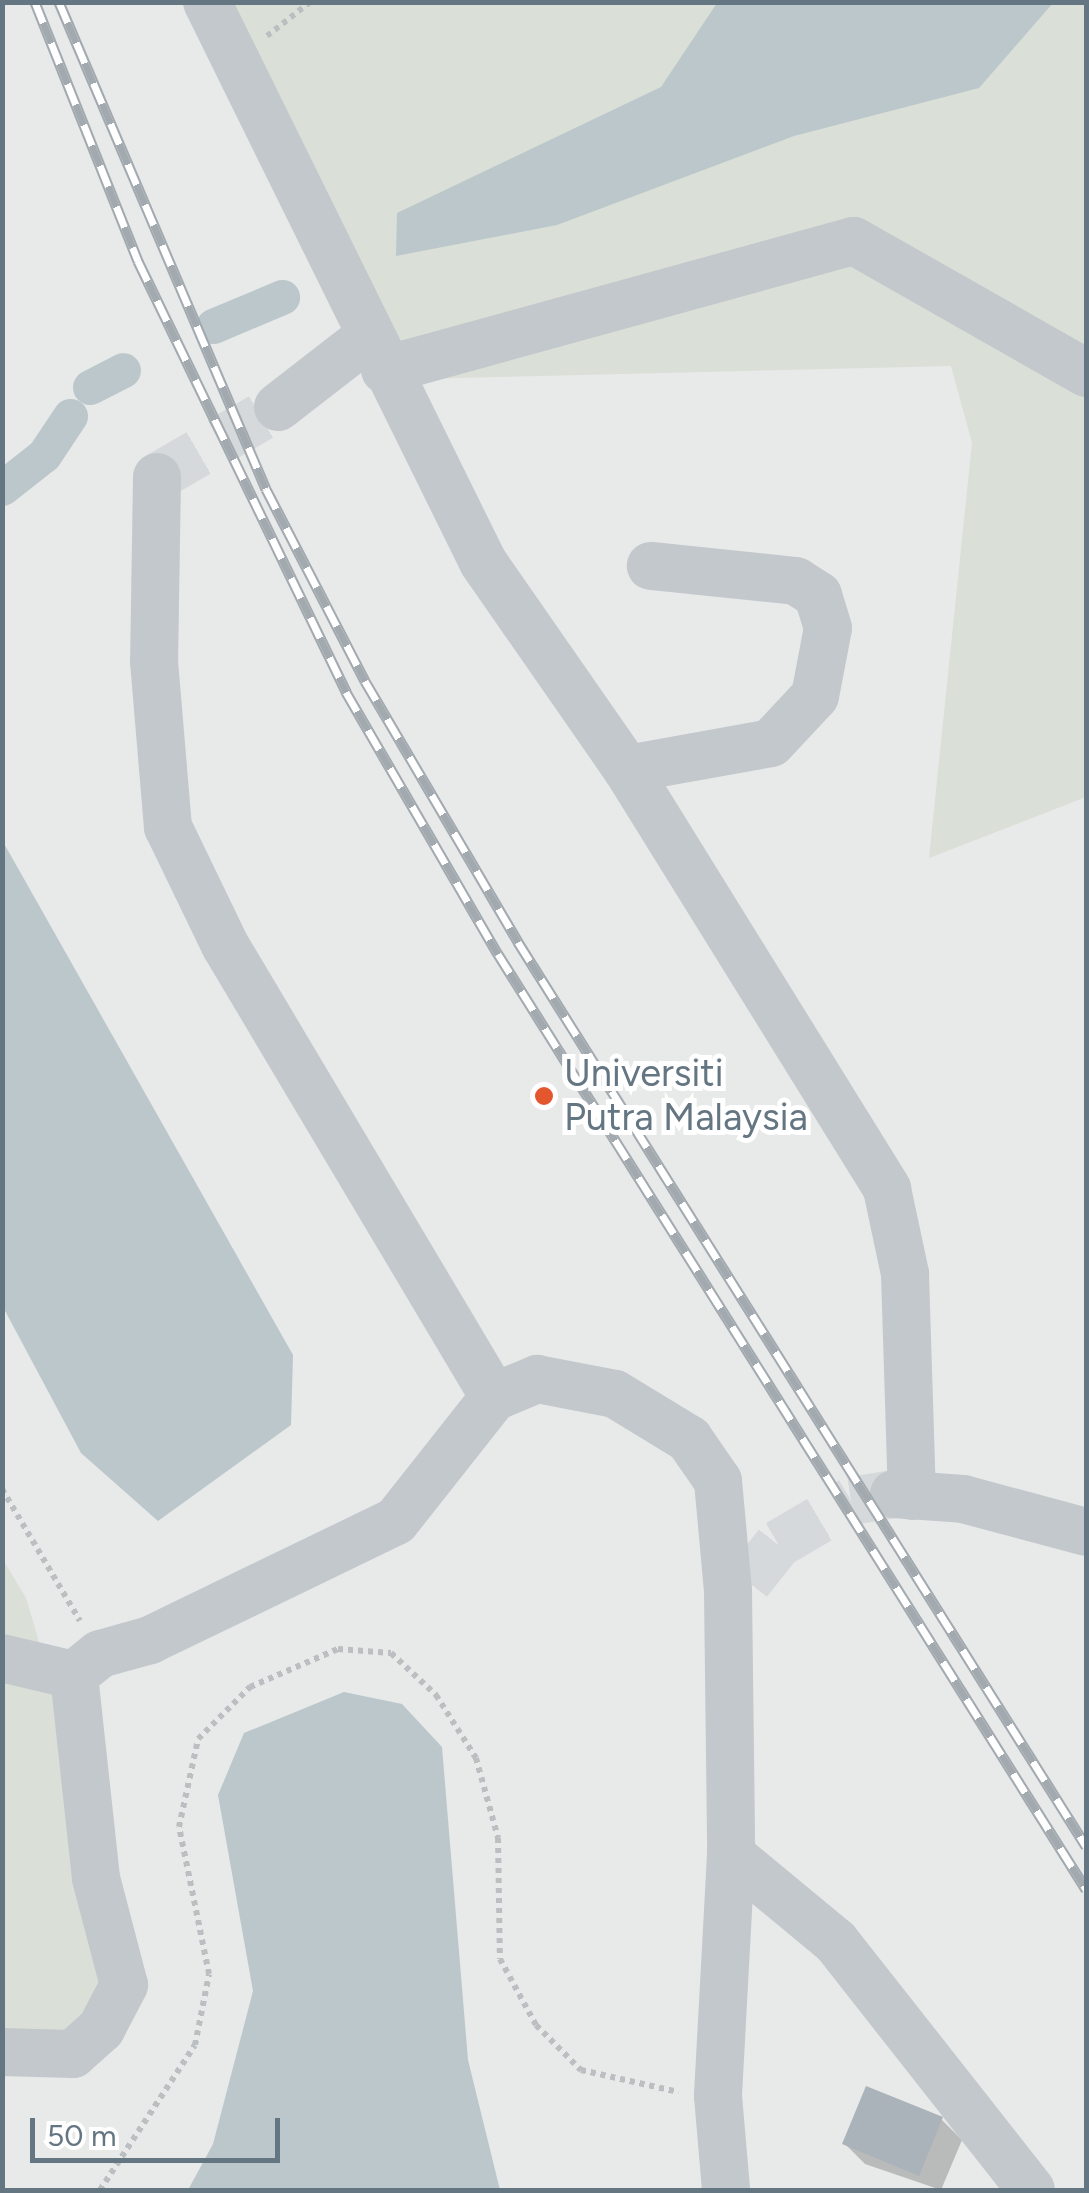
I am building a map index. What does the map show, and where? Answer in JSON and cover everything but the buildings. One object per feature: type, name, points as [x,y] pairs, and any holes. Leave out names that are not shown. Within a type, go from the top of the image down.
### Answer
[{"type":"street","points":[[208,2],[376,354],[483,562],[626,770],[887,1189],[905,1274],[903,1495],[1086,1532]]},
{"type":"street","points":[[278,407],[376,354],[854,240],[1086,372]]},
{"type":"street","points":[[158,477],[154,661],[168,827],[226,945],[494,1397]]},
{"type":"street","points":[[626,770],[771,742],[815,696],[828,628],[818,594],[796,582],[650,566]]},
{"type":"street","points":[[2,1658],[87,1665],[150,1640],[396,1521],[494,1397],[537,1379],[614,1394],[689,1439],[718,1481],[737,1603],[718,2096],[726,2190]]},
{"type":"street","points":[[2,2052],[73,2054],[101,2029],[124,1985],[96,1878],[87,1665]]},
{"type":"street","points":[[730,1855],[836,1942],[1031,2190]]},
{"type":"path","points":[[235,62],[310,2]]},
{"type":"path","points":[[2,1488],[87,1665]]},
{"type":"path","points":[[100,2190],[195,2045],[210,1974],[180,1827],[198,1739],[250,1686],[338,1649],[391,1653],[436,1695],[476,1758],[498,1838],[500,1960],[536,2024],[581,2070],[718,2096]]},
{"type":"shaded area","points":[[230,2],[1086,3],[1086,797],[929,858],[972,443],[951,366],[412,379]]},
{"type":"shaded area","name":"Universiti Putra Malaysia","points":[[3,3],[1086,3],[1086,2190],[3,2190]]},
{"type":"shaded area","points":[[717,3],[1053,3],[979,88],[794,136],[557,225],[396,256],[397,213],[661,87]]},
{"type":"shaded area","points":[[2,840],[293,1355],[291,1425],[158,1521],[81,1453],[3,1307]]},
{"type":"shaded area","points":[[2,1558],[26,1598],[141,1987],[3,2070]]},
{"type":"shaded area","points":[[344,1692],[402,1704],[442,1747],[468,2060],[500,2190],[188,2190],[213,2144],[253,1991],[218,1795],[244,1733]]},
{"type":"waterway","points":[[213,326],[282,297]]},
{"type":"waterway","points":[[90,387],[123,370]]},
{"type":"waterway","points":[[2,488],[44,455],[70,416]]},
{"type":"tunnel","points":[[157,477],[278,407]]},
{"type":"tunnel","points":[[748,1582],[778,1544],[851,1501],[894,1494]]},
{"type":"railway","points":[[35,2],[138,261],[346,692],[498,954],[1086,1889]]},
{"type":"railway","points":[[59,2],[266,489],[365,681],[518,942],[1086,1846]]},
{"type":"place","name":"Universiti Putra Malaysia","points":[[544,1096]]}]
